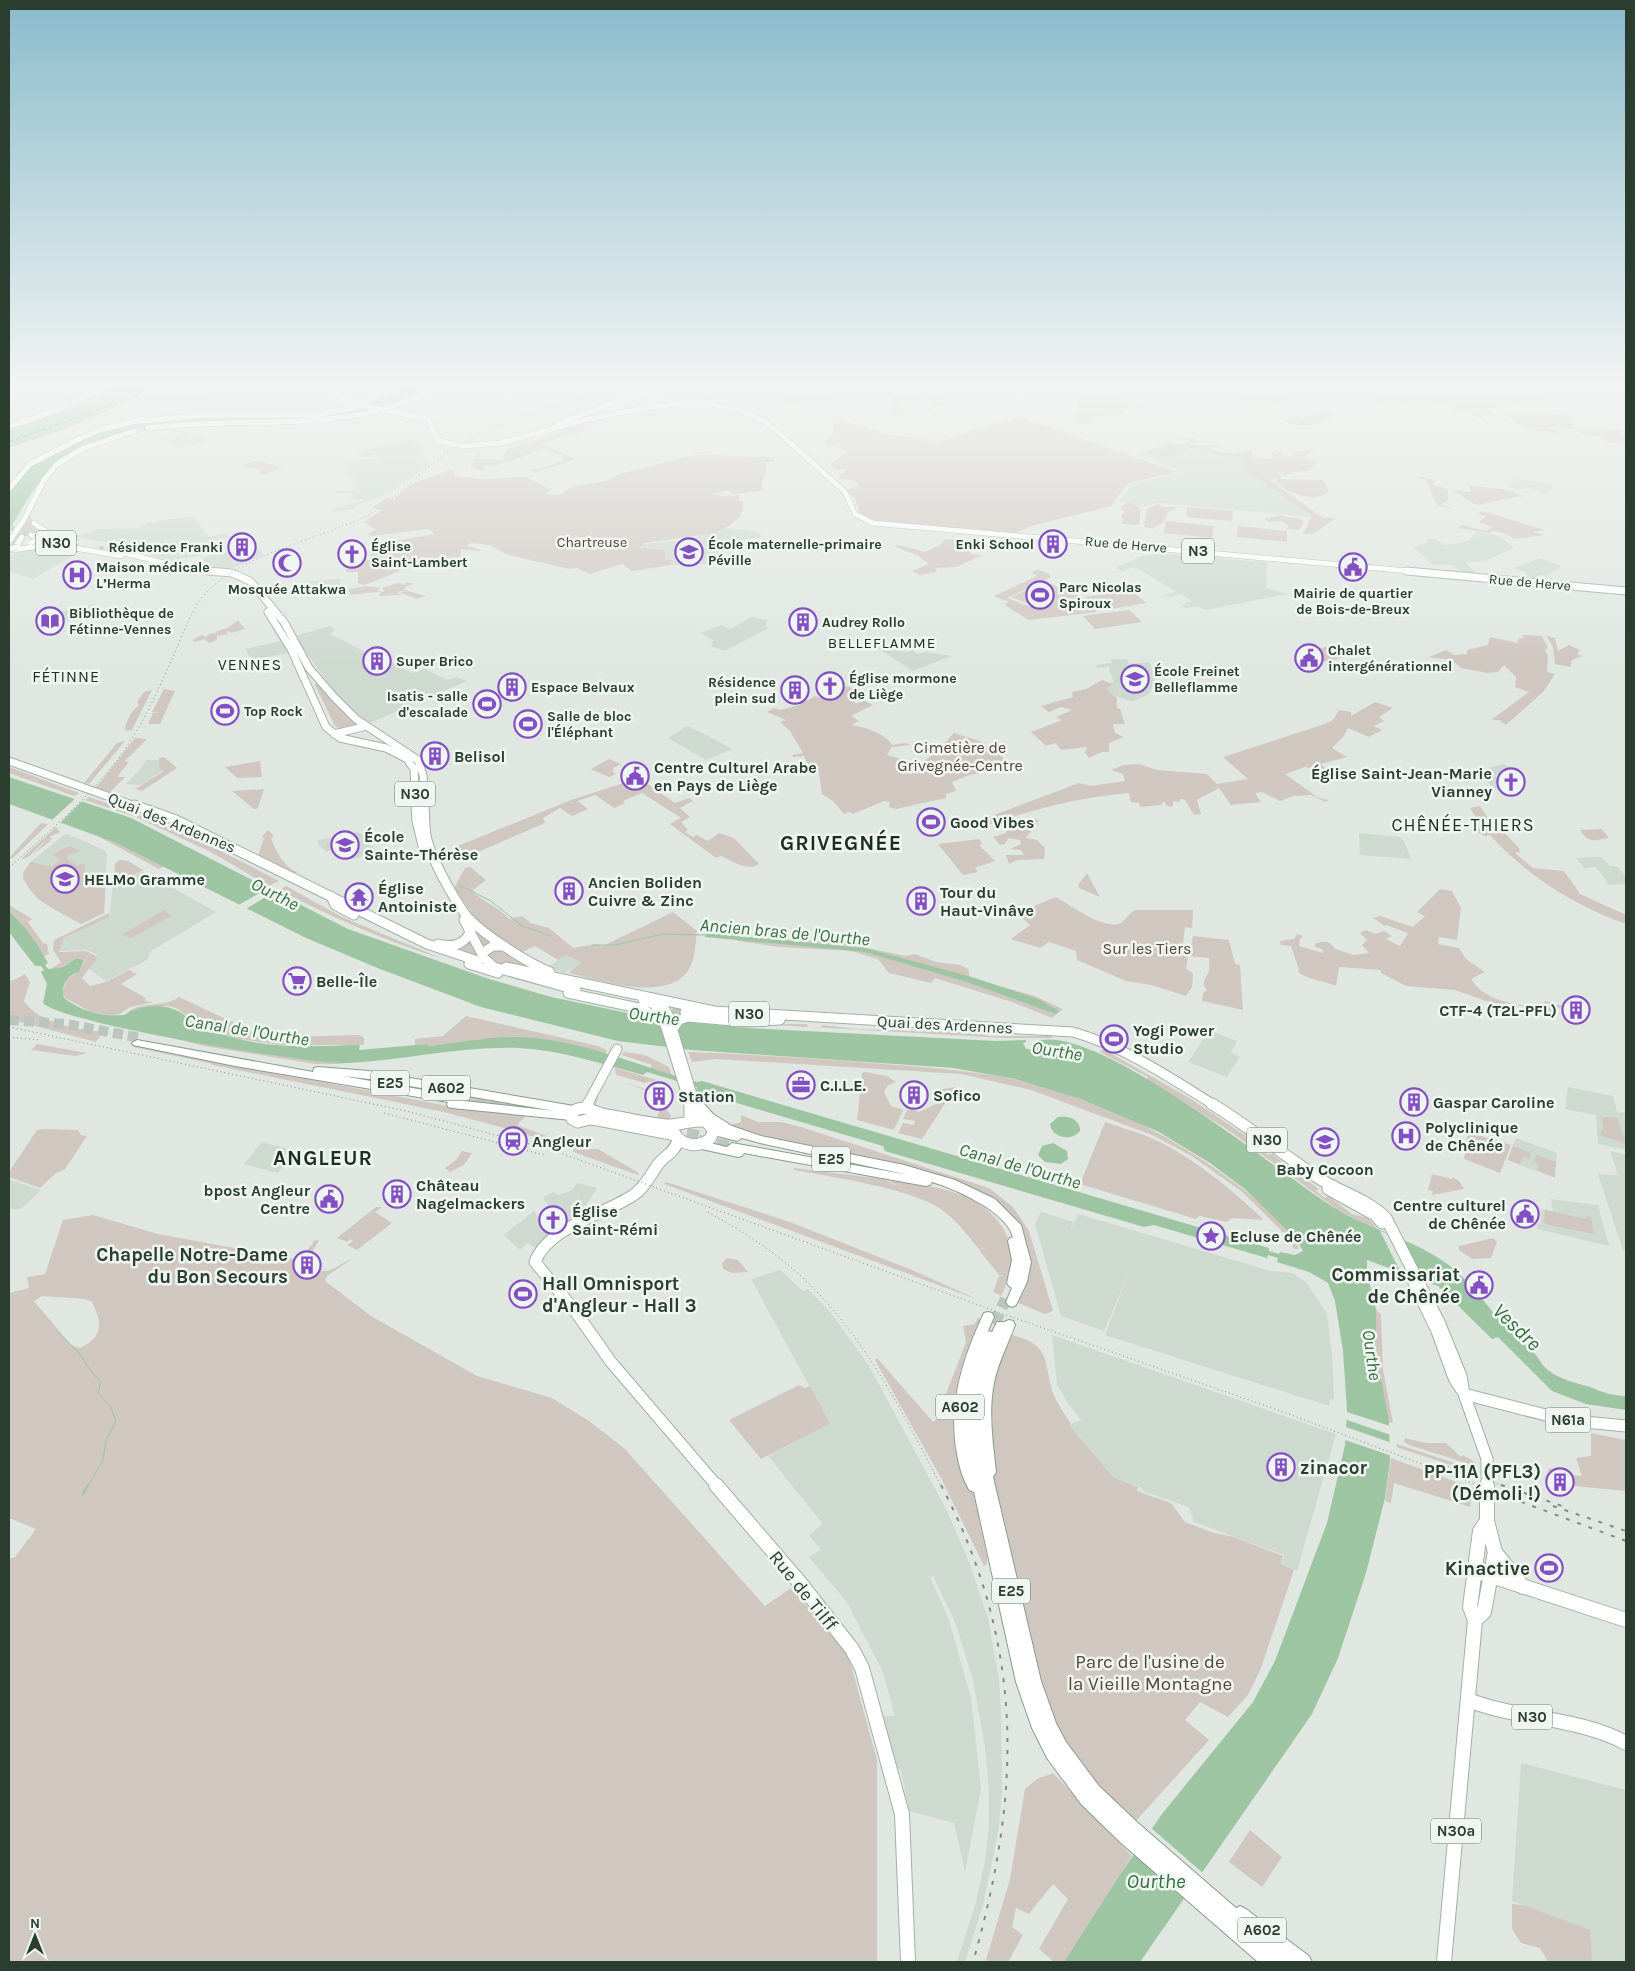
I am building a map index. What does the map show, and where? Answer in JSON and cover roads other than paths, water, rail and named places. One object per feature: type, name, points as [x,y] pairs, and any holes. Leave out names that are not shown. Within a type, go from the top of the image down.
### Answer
[{"type":"highway","name":"E25","points":[[139,1041],[460,1098]]},
{"type":"highway","name":"A602","points":[[319,1074],[323,1080],[350,1087],[455,1104],[572,1113]]},
{"type":"highway","points":[[697,1109],[729,1129],[772,1142]]},
{"type":"highway","points":[[714,1131],[895,1167],[928,1176]]},
{"type":"highway","name":"E25","points":[[733,1144],[928,1176],[978,1194],[997,1207],[1011,1222],[1021,1240],[1025,1260],[1024,1273],[1009,1301],[1017,1272],[1017,1250],[1012,1235],[996,1212],[974,1197],[953,1188],[863,1170],[733,1144]]},
{"type":"highway","points":[[701,1145],[790,1163],[863,1170]]},
{"type":"highway","name":"E25","points":[[998,1323],[984,1364],[976,1398],[977,1436],[985,1496],[1024,1682],[1040,1728],[1070,1778],[1087,1798],[1215,1906],[1285,1962]]},
{"type":"highway","name":"E25","points":[[1215,1906],[1272,1962]]},
{"type":"highway","name":"A602","points":[[1215,1906],[1250,1921],[1303,1962]]},
{"type":"main road","points":[[9,542],[45,480]]},
{"type":"main road","name":"Rue de Herve","points":[[831,480],[845,492],[851,501],[855,514],[873,523],[1626,591]]},
{"type":"main road","points":[[13,549],[31,543],[38,538],[39,534],[30,508]]},
{"type":"main road","points":[[34,523],[51,535],[96,548]]},
{"type":"main road","points":[[31,536],[96,548]]},
{"type":"main road","points":[[13,549],[22,537]]},
{"type":"main road","name":"N30","points":[[13,549],[53,543],[96,548]]},
{"type":"main road","points":[[13,549],[44,544],[61,545],[235,579],[247,587],[293,638]]},
{"type":"main road","points":[[173,567],[115,552],[190,569],[259,577]]},
{"type":"main road","points":[[243,576],[250,581],[280,624],[324,722],[341,734],[367,726]]},
{"type":"main road","name":"N30","points":[[293,638],[303,660],[349,713],[413,754],[421,765],[426,838],[432,856],[466,915],[477,926],[544,970],[606,986]]},
{"type":"main road","name":"N30","points":[[341,734],[363,743],[394,751],[411,764],[414,769],[416,821],[420,839],[436,875],[470,929],[480,957],[488,963],[504,969],[576,990]]},
{"type":"main road","points":[[363,743],[375,743],[388,739]]},
{"type":"main road","name":"Quai des Ardennes","points":[[9,761],[176,820],[436,948],[480,957]]},
{"type":"main road","name":"Quai des Ardennes","points":[[331,896],[337,906],[422,947],[519,980],[642,1003],[872,1023],[1063,1034],[1101,1045],[1210,1107],[1322,1186],[1375,1215],[1392,1235],[1439,1322],[1461,1376],[1464,1394]]},
{"type":"main road","points":[[399,931],[441,945],[452,946],[466,940],[470,929]]},
{"type":"main road","points":[[480,957],[493,946],[506,946]]},
{"type":"main road","points":[[504,969],[644,1001],[657,1007],[673,1029],[697,1109]]},
{"type":"main road","name":"Quai des Ardennes","points":[[504,969],[606,986],[642,1003]]},
{"type":"main road","name":"Quai des Ardennes","points":[[519,980],[642,1003]]},
{"type":"main road","points":[[642,1003],[665,1018]]},
{"type":"main road","points":[[589,1110],[677,1137],[689,1145],[701,1145],[710,1139],[714,1131],[697,1109],[662,1005],[642,1003]]},
{"type":"main road","points":[[673,1029],[684,1015],[678,1012],[682,1008],[706,1010]]},
{"type":"main road","name":"Quai des Ardennes","points":[[684,1015],[744,1022],[780,1020],[872,1023]]},
{"type":"main road","points":[[616,1052],[589,1110],[578,1122],[572,1113],[589,1110],[671,1125],[686,1122]]},
{"type":"main road","points":[[553,1282],[535,1262],[535,1257],[544,1246],[564,1232],[635,1194],[656,1168],[676,1148],[677,1137],[697,1109]]},
{"type":"main road","points":[[648,1128],[672,1141],[672,1147],[667,1156]]},
{"type":"main road","points":[[656,1168],[689,1145]]},
{"type":"main road","name":"Rue de Tilff","points":[[553,1282],[611,1362],[801,1584],[852,1649],[862,1668],[902,1814],[908,1962]]},
{"type":"main road","name":"N30","points":[[1464,1394],[1482,1439],[1487,1459],[1487,1521],[1495,1552],[1492,1577],[1484,1612],[1475,1620]]},
{"type":"main road","name":"N61a","points":[[1464,1394],[1565,1420],[1626,1426]]},
{"type":"main road","name":"N30","points":[[1487,1521],[1480,1531],[1470,1607],[1475,1620],[1468,1700],[1490,1708],[1605,1731],[1626,1743]]},
{"type":"main road","points":[[1495,1552],[1524,1588]]},
{"type":"main road","points":[[1476,1571],[1626,1620]]},
{"type":"main road","name":"N30a","points":[[1444,1962],[1468,1700]]},
{"type":"water","points":[[19,480],[41,480],[9,530],[9,493]]},
{"type":"water","name":"Ourthe","points":[[9,777],[131,818],[348,929],[489,979],[551,997],[637,1015],[695,1023],[748,1028],[996,1041],[1026,1040],[1023,1043],[1026,1049],[1035,1049],[1033,1043],[1060,1041],[1096,1052],[1140,1075],[1186,1104],[1338,1210],[1431,1253],[1443,1261],[1462,1276],[1508,1330],[1534,1353],[1552,1373],[1608,1393],[1626,1396],[1626,1410],[1586,1404],[1552,1391],[1498,1337],[1492,1339],[1438,1286],[1367,1260],[1367,1273],[1376,1309],[1376,1353],[1389,1420],[1390,1461],[1385,1498],[1366,1573],[1338,1658],[1312,1714],[1140,1962],[1064,1962],[1119,1876],[1162,1814],[1253,1702],[1275,1661],[1327,1523],[1345,1445],[1347,1410],[1343,1351],[1335,1301],[1328,1283],[1309,1272],[1277,1262],[1278,1258],[1268,1255],[1267,1258],[1154,1225],[1144,1227],[885,1151],[883,1146],[696,1091],[697,1087],[647,1072],[643,1075],[566,1055],[518,1048],[476,1049],[349,1063],[325,1062],[188,1041],[93,1021],[60,1011],[43,1003],[47,984],[41,972],[44,970],[41,966],[35,966],[9,932],[9,911],[35,942],[48,963],[45,965],[48,969],[58,968],[77,958],[84,960],[79,972],[65,981],[63,993],[64,998],[71,1003],[91,1012],[106,1015],[126,1015],[129,1012],[146,1007],[163,1007],[179,1012],[192,1023],[191,1026],[213,1030],[250,1042],[281,1045],[360,1045],[359,1050],[427,1044],[428,1046],[510,1037],[545,1039],[567,1043],[1269,1248],[1269,1251],[1279,1254],[1280,1252],[1295,1255],[1303,1251],[1295,1238],[1246,1190],[1210,1163],[1159,1132],[1081,1099],[1015,1079],[953,1068],[692,1050],[618,1041],[481,1007],[380,969],[306,938],[114,842],[9,804]]},
{"type":"water","points":[[706,933],[865,948],[975,978],[1038,999],[1059,1011],[1056,1014],[964,981],[865,952],[705,937]]},
{"type":"water","points":[[1058,1117],[1074,1119],[1079,1124],[1080,1131],[1072,1137],[1062,1137],[1054,1133],[1050,1124]]},
{"type":"water","points":[[1053,1143],[1067,1151],[1068,1159],[1061,1164],[1045,1162],[1038,1155],[1042,1146]]},
{"type":"waterway","points":[[459,885],[491,901],[522,926],[551,936]]},
{"type":"waterway","name":"Ancien bras de l'Ourthe","points":[[592,945],[615,945],[663,934],[705,935]]},
{"type":"waterway","points":[[57,1331],[79,1353],[93,1374],[101,1381],[98,1393],[111,1407],[116,1422],[106,1440],[103,1460],[88,1486]]},
{"type":"waterway","points":[[83,1494],[88,1485]]},
{"type":"tunnel","points":[[9,527],[31,535]]},
{"type":"tunnel","points":[[99,548],[116,551]]},
{"type":"tunnel","points":[[659,1007],[685,1012]]},
{"type":"tunnel","points":[[9,1020],[66,1024],[141,1038]]},
{"type":"tunnel","points":[[461,1096],[516,1105]]},
{"type":"tunnel","points":[[508,1104],[593,1118]]},
{"type":"tunnel","points":[[669,1131],[709,1138]]},
{"type":"tunnel","points":[[699,1141],[732,1147]]},
{"type":"tunnel","points":[[994,1324],[1006,1299]]},
{"type":"railway","points":[[392,499],[413,480]]},
{"type":"railway","points":[[9,868],[75,807],[120,756],[150,706],[186,626],[205,593],[229,574],[248,563],[376,511]]},
{"type":"railway","points":[[9,1027],[406,1111],[552,1150],[995,1311],[1286,1413],[1480,1486]]},
{"type":"railway","points":[[9,1037],[40,1040]]},
{"type":"railway","points":[[384,1113],[544,1155]]},
{"type":"railway","points":[[708,1212],[783,1260],[827,1302],[881,1377],[941,1486]]},
{"type":"railway","points":[[1444,1465],[1504,1486]]},
{"type":"railway","points":[[941,1485],[969,1545],[988,1603],[1001,1662],[1007,1720],[1007,1778],[1000,1838],[989,1899],[973,1962]]},
{"type":"railway","points":[[1476,1485],[1626,1541]]},
{"type":"railway","points":[[1501,1485],[1562,1506]]},
{"type":"railway","points":[[1553,1506],[1626,1531]]},
{"type":"place","name":"Enki School","points":[[1053,544]]},
{"type":"place","name":"Résidence Franki","points":[[242,547]]},
{"type":"place","name":"École maternelle-primaire Péville","points":[[689,552]]},
{"type":"place","name":"Église Saint-Lambert","points":[[352,554]]},
{"type":"place","name":"Mosquée Attakwa","points":[[287,563]]},
{"type":"place","name":"Mairie de quartier de Bois-de-Breux","points":[[1353,567]]},
{"type":"place","name":"Maison médicale L’Herma","points":[[77,575]]},
{"type":"place","name":"Parc Nicolas Spiroux","points":[[1040,595]]},
{"type":"place","name":"Bibliothèque de Fétinne-Vennes","points":[[50,621]]},
{"type":"place","name":"Audrey Rollo","points":[[803,622]]},
{"type":"place","name":"Chalet intergénérationnel","points":[[1309,658]]},
{"type":"place","name":"Super Brico","points":[[377,661]]},
{"type":"place","name":"École Freinet Belleflamme","points":[[1135,679]]},
{"type":"place","name":"Église mormone de Liège","points":[[830,686]]},
{"type":"place","name":"Espace Belvaux","points":[[512,687]]},
{"type":"place","name":"Résidence plein sud","points":[[795,690]]},
{"type":"place","name":"Isatis - salle d'escalade","points":[[487,704]]},
{"type":"place","name":"Top Rock","points":[[225,711]]},
{"type":"place","name":"Salle de bloc l'Éléphant","points":[[528,724]]},
{"type":"place","name":"Belisol","points":[[435,756]]},
{"type":"place","name":"Centre Culturel Arabe en Pays de Liège","points":[[635,776]]},
{"type":"place","name":"Église Saint-Jean-Marie Vianney","points":[[1511,782]]},
{"type":"place","name":"Good Vibes","points":[[931,822]]},
{"type":"place","name":"École Sainte-Thérèse","points":[[345,845]]},
{"type":"place","name":"HELMo Gramme","points":[[65,879]]},
{"type":"place","name":"Ancien Boliden Cuivre & Zinc","points":[[569,891]]},
{"type":"place","name":"Église Antoiniste","points":[[359,897]]},
{"type":"place","name":"Tour du Haut-Vinâve","points":[[921,901]]},
{"type":"place","name":"Belle-Île","points":[[297,981]]},
{"type":"place","name":"CTF-4 (T2L-PFL)","points":[[1576,1010]]},
{"type":"place","name":"Yogi Power Studio","points":[[1114,1039]]},
{"type":"place","name":"C.I.L.E.","points":[[801,1085]]},
{"type":"place","name":"Sofico","points":[[914,1095]]},
{"type":"place","name":"Station","points":[[659,1096]]},
{"type":"place","name":"Gaspar Caroline","points":[[1414,1102]]},
{"type":"place","name":"Polyclinique de Chênée","points":[[1406,1136]]},
{"type":"place","name":"Angleur","points":[[513,1141]]},
{"type":"place","name":"Baby Cocoon","points":[[1325,1142]]},
{"type":"place","name":"Château Nagelmackers","points":[[397,1194]]},
{"type":"place","name":"bpost Angleur Centre","points":[[329,1199]]},
{"type":"place","name":"Centre culturel de Chênée","points":[[1525,1214]]},
{"type":"place","name":"Église Saint-Rémi","points":[[553,1220]]},
{"type":"place","name":"Ecluse de Chênée","points":[[1211,1236]]},
{"type":"place","name":"Chapelle Notre-Dame du Bon Secours","points":[[307,1265]]},
{"type":"place","name":"Commissariat de Chênée","points":[[1479,1285]]},
{"type":"place","name":"Hall Omnisport d'Angleur - Hall 3","points":[[523,1294]]},
{"type":"place","name":"zinacor","points":[[1281,1467]]},
{"type":"place","name":"PP-11A (PFL3) (Démoli !)","points":[[1560,1482]]},
{"type":"place","name":"Kinactive","points":[[1549,1568]]},
{"type":"district","name":"BELLEFLAMME","points":[[882,643]]},
{"type":"district","name":"VENNES","points":[[250,664]]},
{"type":"district","name":"FÉTINNE","points":[[66,676]]},
{"type":"district","name":"CHÊNÉE-THIERS","points":[[1463,825]]},
{"type":"district","name":"GRIVEGNÉE","points":[[841,843]]},
{"type":"district","name":"ANGLEUR","points":[[323,1158]]},
{"type":"park label","name":"Chartreuse","points":[[592,542]]},
{"type":"park label","name":"Cimetière de Grivegnée-Centre","points":[[960,756]]},
{"type":"park label","name":"Sur les Tiers","points":[[1147,948]]},
{"type":"park label","name":"Parc de l'usine de la Vieille Montagne","points":[[1150,1672]]},
{"type":"water label","name":"Canal de l'Ourthe","points":[[247,1030]]},
{"type":"water label","name":"Canal de l'Ourthe","points":[[1020,1166]]},
{"type":"water label","name":"Vesdre","points":[[1517,1327]]}]
